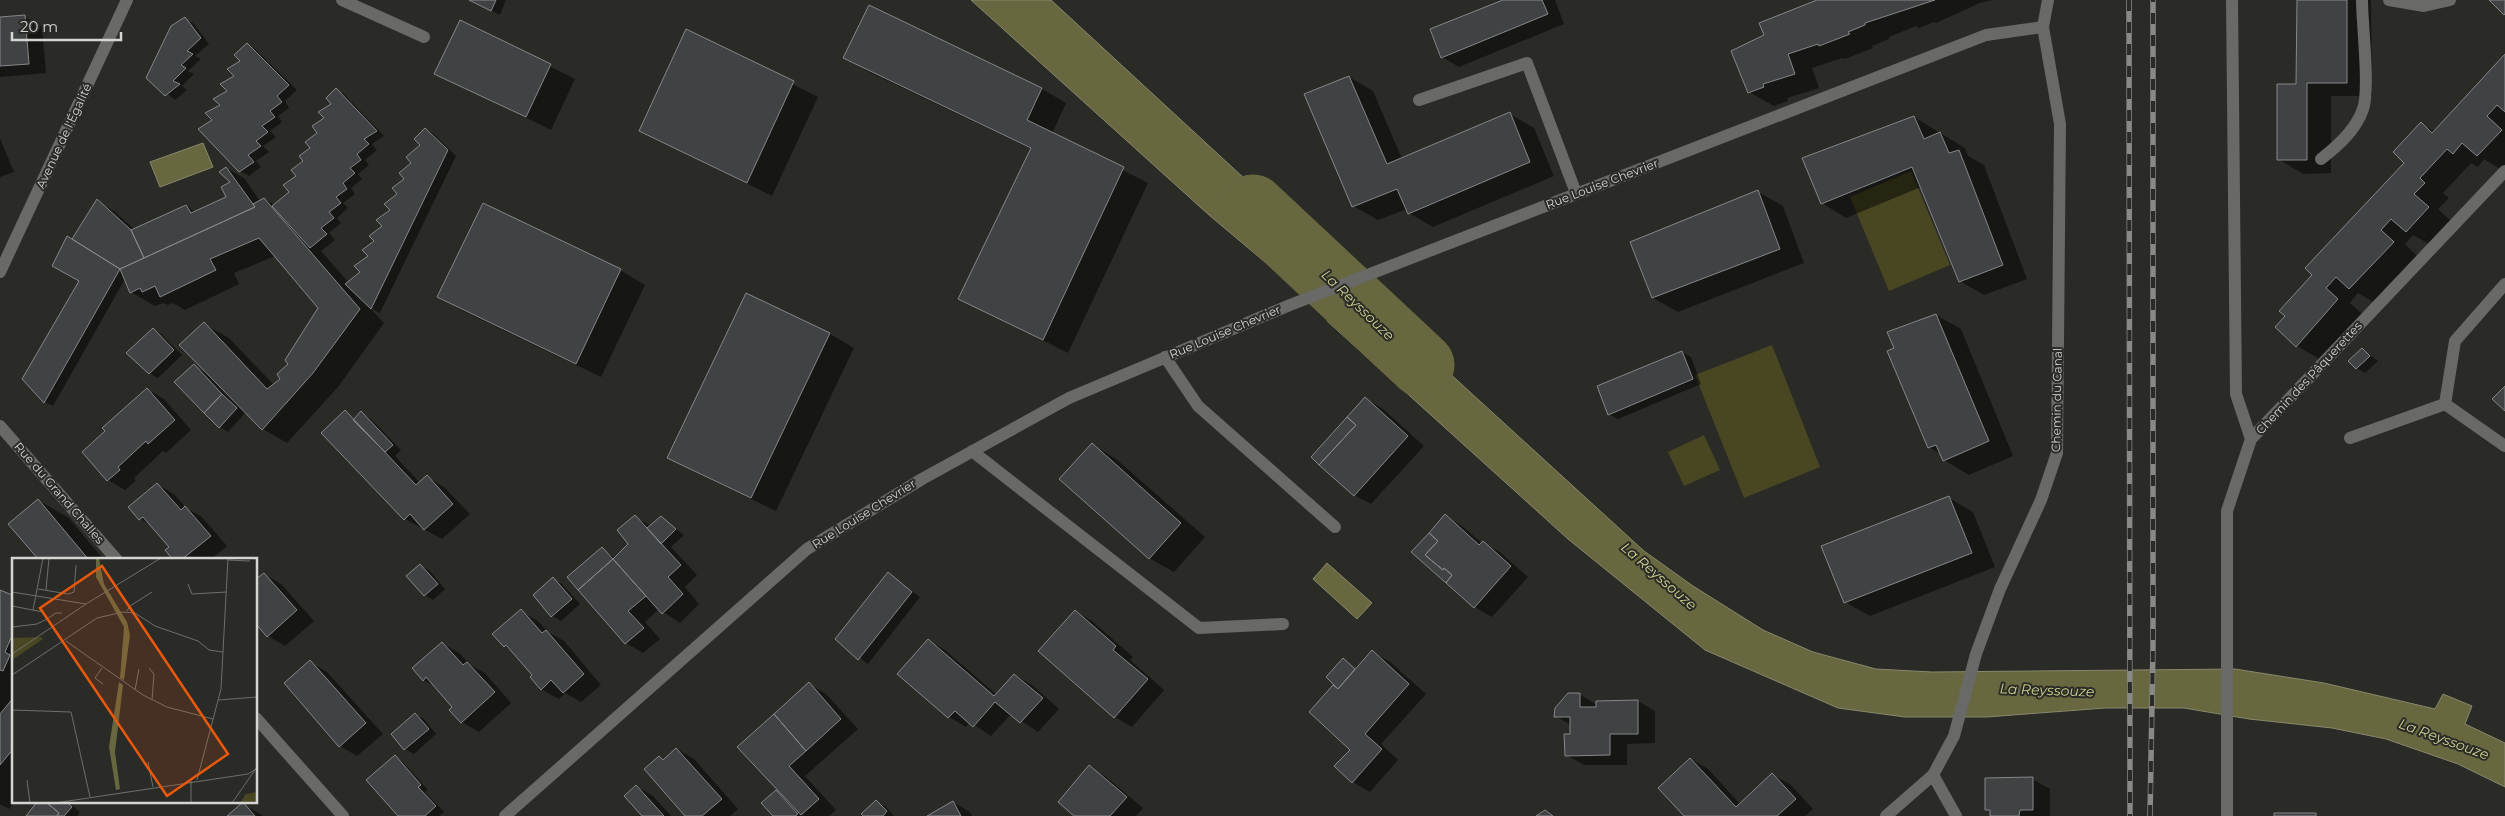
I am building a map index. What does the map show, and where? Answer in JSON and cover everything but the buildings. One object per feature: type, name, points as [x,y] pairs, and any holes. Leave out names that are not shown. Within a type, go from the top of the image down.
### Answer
[{"type":"street","name":"Avenue de l'Égalité","points":[[0,272],[127,0]]},
{"type":"street","points":[[342,0],[424,37]]},
{"type":"street","name":"Chemin du Canal","points":[[1886,816],[1933,775],[1954,736],[1976,654],[2000,589],[2042,500],[2057,453],[2060,124],[2043,27],[2048,0]]},
{"type":"street","points":[[2232,0],[2236,394],[2251,439]]},
{"type":"street","points":[[2321,159],[2339,144],[2356,123],[2364,108],[2366,88],[2362,0]]},
{"type":"street","points":[[2390,0],[2424,6],[2450,0]]},
{"type":"street","name":"Rue Louise Chevrier","points":[[505,816],[807,549],[922,479],[1068,398],[1386,267],[1986,35],[2043,27]]},
{"type":"street","points":[[1418,100],[1526,63],[1576,194]]},
{"type":"street","name":"Chemin des Pâquerettes","points":[[2227,816],[2227,511],[2251,439],[2505,171]]},
{"type":"street","points":[[2444,404],[2455,341],[2505,284]]},
{"type":"street","points":[[1165,357],[1198,406],[1335,527]]},
{"type":"street","points":[[2350,438],[2444,404]]},
{"type":"street","points":[[2444,404],[2505,446]]},
{"type":"street","name":"Rue du Grand Challes","points":[[0,426],[115,558]]},
{"type":"street","points":[[972,451],[1199,628],[1283,624]]},
{"type":"street","points":[[258,720],[343,816]]},
{"type":"street","points":[[1933,775],[1956,816]]},
{"type":"shaded area","points":[[1911,171],[1950,265],[1889,291],[1850,197]]},
{"type":"shaded area","points":[[1772,345],[1820,467],[1744,498],[1695,375]]},
{"type":"shaded area","points":[[1704,435],[1720,470],[1684,486],[1668,452]]},
{"type":"water","points":[[971,0],[1051,0],[1336,263],[1284,278],[1209,215]]},
{"type":"water","points":[[203,143],[213,167],[160,187],[150,162]]},
{"type":"water","points":[[1366,297],[1644,551],[1693,586],[1763,630],[1813,652],[1876,669],[1932,672],[2235,669],[2324,683],[2435,709],[2443,694],[2472,706],[2465,724],[2505,743],[2505,787],[2458,764],[2386,739],[2332,728],[2249,719],[2184,708],[2105,708],[1987,717],[1905,717],[1838,708],[1705,650],[1568,539],[1327,321]]},
{"type":"water","points":[[1327,563],[1372,603],[1357,619],[1313,579]]},
{"type":"waterway","name":"La Reyssouze","points":[[1253,207],[1422,365]]},
{"type":"railway","points":[[2129,0],[2130,816]]},
{"type":"railway","points":[[2150,816],[2153,646],[2153,0]]}]
